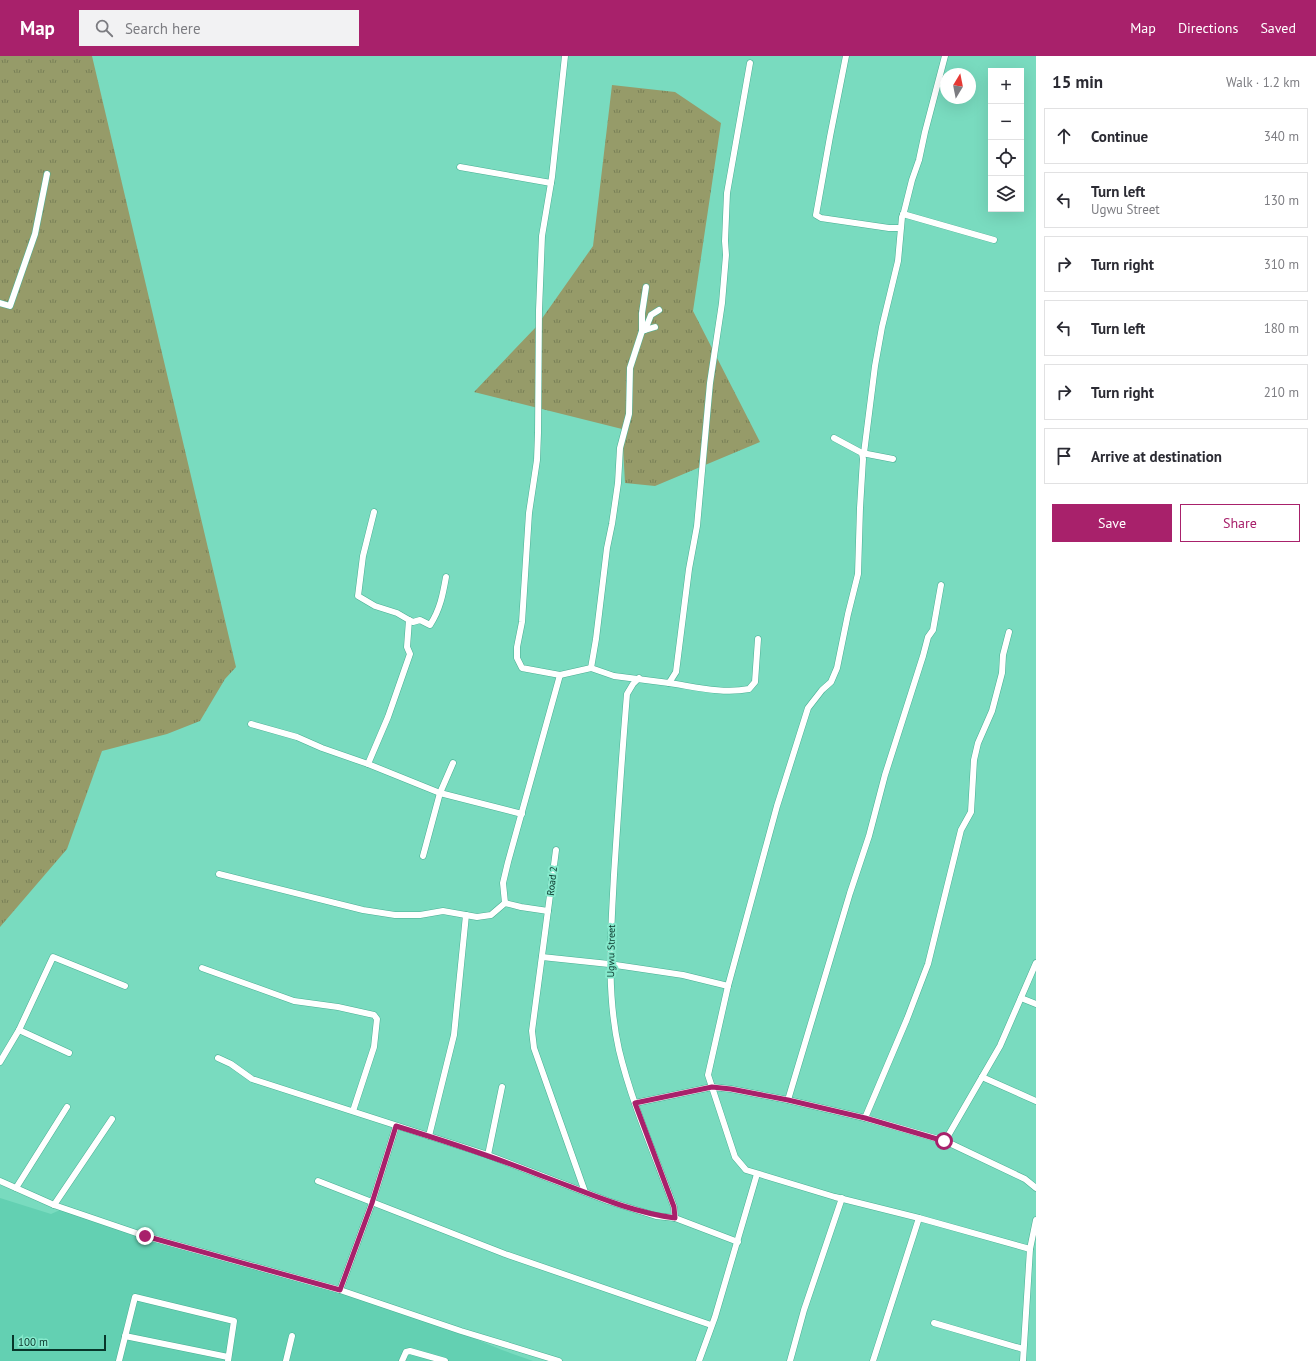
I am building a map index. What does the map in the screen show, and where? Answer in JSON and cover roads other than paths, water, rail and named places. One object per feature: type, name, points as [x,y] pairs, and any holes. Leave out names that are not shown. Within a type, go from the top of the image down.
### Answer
[{"type":"street","points":[[565,56],[551,183],[542,243],[539,317],[537,460],[529,513],[522,622],[517,647],[517,658],[522,668],[560,675],[591,668],[614,676],[639,678],[714,690],[740,691],[749,689],[755,682],[758,639]]},
{"type":"street","points":[[846,56],[831,128],[816,215],[821,218],[889,228],[900,228]]},
{"type":"street","points":[[945,56],[919,160],[903,214],[900,228],[898,261],[882,327],[875,366],[863,453],[858,574],[837,668],[831,682],[822,690],[808,708],[777,806],[728,986],[708,1075],[735,1157],[746,1170],[842,1198],[1030,1249]]},
{"type":"street","points":[[669,683],[676,672],[688,569],[697,526],[710,383],[722,303],[726,255],[725,241],[727,193],[750,63]]},
{"type":"street","points":[[460,167],[551,183]]},
{"type":"street","points":[[0,303],[10,306],[35,234],[48,174]]},
{"type":"street","points":[[903,214],[994,240]]},
{"type":"street","points":[[643,330],[642,313],[646,288]]},
{"type":"street","points":[[591,668],[607,548],[618,483],[620,448],[629,414],[630,368],[643,330],[649,318],[659,310]]},
{"type":"street","points":[[643,330],[655,327]]},
{"type":"street","points":[[834,438],[863,453],[893,460]]},
{"type":"street","points":[[374,512],[363,556],[358,596],[375,606],[397,613],[413,622],[420,620],[430,625],[437,615],[442,600],[446,577]]},
{"type":"street","points":[[788,1100],[848,900],[869,836],[885,775],[928,637],[933,630],[941,585]]},
{"type":"street","points":[[368,764],[388,717],[410,654],[407,647],[409,620]]},
{"type":"street","points":[[865,1118],[907,1019],[928,964],[961,830],[971,812],[974,760],[978,743],[986,727],[996,699],[1002,673],[1004,647],[1009,632]]},
{"type":"street","points":[[504,903],[503,883],[560,675]]},
{"type":"street","name":"Ugwu Street","points":[[639,678],[627,694],[609,964],[619,1049],[635,1103],[674,1207],[675,1218]]},
{"type":"street","points":[[251,724],[297,737],[440,793],[522,814]]},
{"type":"street","points":[[423,856],[440,793],[452,762]]},
{"type":"street","name":"Road 2","points":[[556,850],[532,1039],[585,1192]]},
{"type":"street","points":[[219,874],[363,910],[395,915],[420,915],[443,911],[477,916],[491,915],[504,903]]},
{"type":"street","points":[[504,903],[548,911]]},
{"type":"street","points":[[429,1136],[454,1035],[466,915]]},
{"type":"street","points":[[0,1062],[19,1030],[53,957],[125,986]]},
{"type":"street","points":[[542,957],[609,964],[683,975],[728,986]]},
{"type":"street","points":[[944,1141],[1000,1046],[1036,963]]},
{"type":"street","points":[[202,968],[294,1001],[338,1007],[374,1015],[377,1019],[374,1048],[353,1112]]},
{"type":"street","points":[[1021,998],[1036,1004]]},
{"type":"street","points":[[19,1030],[69,1053]]},
{"type":"street","points":[[218,1058],[231,1064],[252,1080],[488,1155],[608,1201],[656,1216],[675,1218],[738,1242]]},
{"type":"street","points":[[982,1077],[1036,1101]]},
{"type":"street","points":[[488,1155],[502,1087]]},
{"type":"street","points":[[635,1103],[712,1087],[731,1089],[788,1100],[865,1118],[944,1141],[1025,1179],[1036,1188]]},
{"type":"street","points":[[16,1188],[67,1107]]},
{"type":"street","points":[[54,1205],[112,1118]]},
{"type":"street","points":[[340,1290],[372,1203],[396,1126]]},
{"type":"street","points":[[699,1361],[738,1242],[757,1174]]},
{"type":"street","points":[[0,1181],[54,1205],[152,1238],[340,1290],[461,1331],[559,1361]]},
{"type":"street","points":[[318,1181],[505,1254],[711,1325]]},
{"type":"street","points":[[790,1361],[804,1310],[842,1198]]},
{"type":"street","points":[[873,1361],[919,1218]]},
{"type":"street","points":[[1023,1361],[1030,1249],[1036,1220]]},
{"type":"street","points":[[119,1361],[125,1336],[135,1297],[234,1321],[228,1359],[125,1336]]},
{"type":"street","points":[[934,1323],[1023,1349]]},
{"type":"street","points":[[286,1361],[292,1336]]},
{"type":"street","points":[[402,1361],[406,1352],[410,1351],[445,1361]]}]
